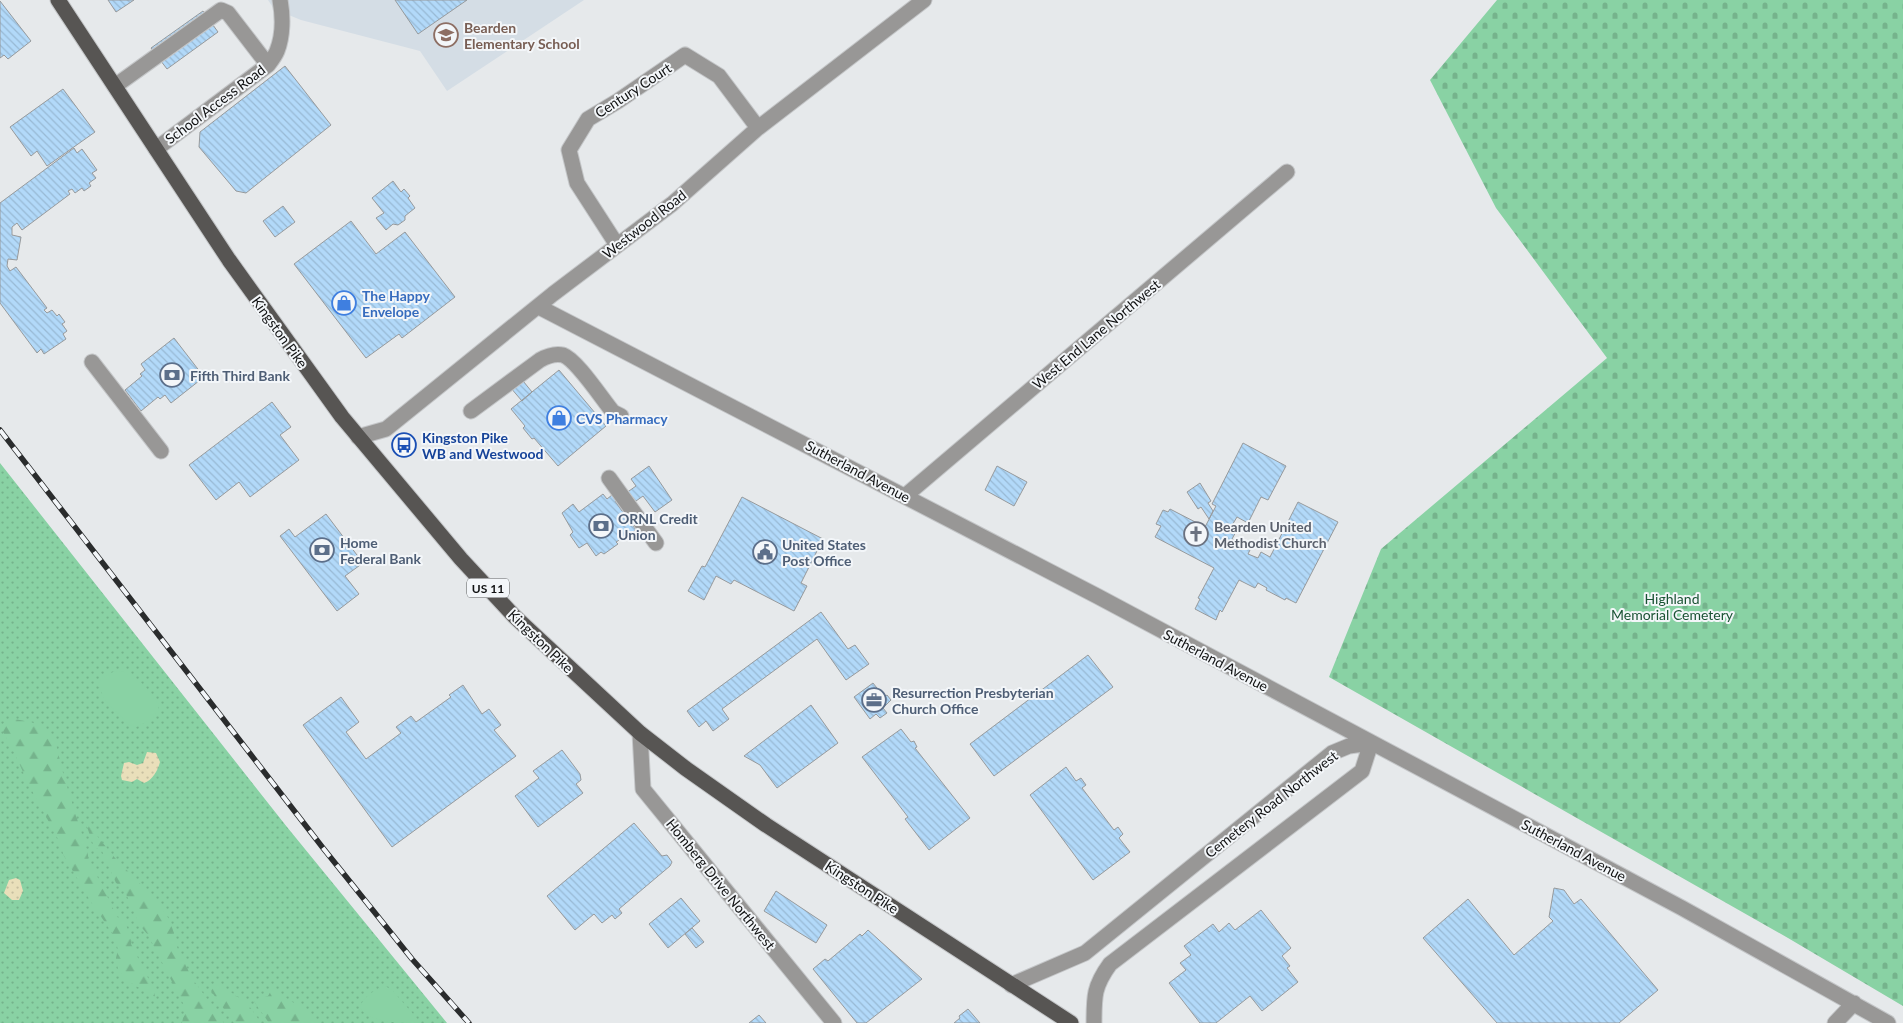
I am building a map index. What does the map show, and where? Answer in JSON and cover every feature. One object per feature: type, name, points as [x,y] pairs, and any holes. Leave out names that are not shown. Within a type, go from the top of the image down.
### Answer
[{"type":"main road","name":"Kingston Pike","points":[[58,0],[244,282],[358,438],[476,576],[521,623],[640,733],[686,768],[766,825],[1071,1023]]},
{"type":"street","name":"School Access Road","points":[[156,149],[268,65],[277,52],[282,26],[280,0]]},
{"type":"street","name":"Westwood Road","points":[[358,438],[386,429],[617,245],[672,204],[758,128],[924,0]]},
{"type":"street","points":[[115,86],[221,10],[228,13],[268,65]]},
{"type":"street","name":"Century Court","points":[[617,245],[577,183],[569,150],[588,119],[618,102],[685,55],[718,76],[758,128]]},
{"type":"street","name":"West End Lane Northwest","points":[[905,496],[1287,172]]},
{"type":"street","name":"Sutherland Avenue","points":[[539,307],[1097,596],[1682,908],[1888,1023]]},
{"type":"street","points":[[471,411],[540,360],[549,355],[556,354],[574,363],[613,412],[621,416]]},
{"type":"street","points":[[92,362],[161,451]]},
{"type":"street","points":[[609,478],[656,543]]},
{"type":"street","name":"Homberg Drive Northwest","points":[[640,733],[642,789],[834,1023]]},
{"type":"street","name":"Cemetery Road Northwest","points":[[1012,984],[1085,953],[1332,753],[1349,746],[1371,743],[1362,771],[1110,964],[1098,980],[1094,999],[1094,1023]]},
{"type":"street","points":[[1835,1023],[1854,1004]]},
{"type":"shaded area","name":"Bearden Elementary School","points":[[268,0],[584,0],[447,91],[420,51],[301,20],[274,9]]},
{"type":"green space","name":"Highland Memorial Cemetery","points":[[1497,0],[1903,0],[1903,1006],[1788,938],[1329,677],[1381,549],[1607,358],[1496,208],[1430,80]]},
{"type":"green space","points":[[0,463],[287,827],[447,1023],[0,1023]]},
{"type":"green space","points":[[123,671],[144,685],[159,705],[158,711],[151,720],[136,727],[129,725],[105,700],[98,685],[101,678],[113,672]]},
{"type":"green space","points":[[14,719],[31,722],[44,728],[54,736],[88,858],[100,882],[108,890],[107,896],[117,917],[123,919],[132,938],[131,944],[154,990],[155,997],[126,980],[118,969],[116,958],[118,950],[115,937],[91,902],[64,856],[57,837],[3,732],[3,724]]},
{"type":"green space","points":[[85,821],[115,858],[156,900],[171,922],[177,947],[192,978],[224,1023],[182,1023],[187,1011],[148,935],[137,922],[135,911],[122,887],[116,883],[102,851],[94,847]]},
{"type":"green space","points":[[215,985],[223,987],[245,1000],[261,1023],[234,1023],[211,991]]},
{"type":"green space","points":[[385,986],[392,990],[421,1023],[385,1021],[376,1019],[363,1012],[360,1006],[367,996]]},
{"type":"green space","points":[[272,989],[305,1010],[319,1023],[269,1023],[253,1000],[268,996]]},
{"type":"sand","points":[[147,752],[156,753],[160,762],[152,778],[144,783],[137,779],[132,782],[122,780],[124,763],[129,762],[137,765],[143,763]]},
{"type":"sand","points":[[16,878],[20,880],[23,891],[19,900],[12,900],[4,893],[9,880]]},
{"type":"building","points":[[108,0],[134,0],[116,12]]},
{"type":"building","points":[[395,0],[467,0],[418,34]]},
{"type":"building","points":[[0,1],[31,41],[8,59],[4,55],[0,58]]},
{"type":"building","points":[[203,11],[218,32],[167,69],[151,48]]},
{"type":"building","points":[[285,66],[331,125],[246,193],[236,191],[199,147],[200,132]]},
{"type":"building","points":[[63,89],[95,132],[47,166],[37,151],[31,156],[10,127]]},
{"type":"building","points":[[74,148],[77,153],[82,149],[97,170],[92,173],[96,178],[89,183],[91,186],[84,191],[82,188],[75,193],[72,189],[68,191],[70,194],[22,230],[17,223],[12,227],[12,235],[21,237],[17,260],[8,259],[7,266],[10,271],[16,267],[47,308],[44,310],[47,313],[52,310],[57,316],[59,314],[65,322],[62,324],[67,331],[63,334],[66,339],[44,354],[41,349],[37,353],[0,303],[0,203]]},
{"type":"building","points":[[393,181],[401,192],[404,189],[410,196],[408,198],[415,208],[405,216],[405,220],[398,225],[393,224],[386,230],[376,218],[384,213],[372,198]]},
{"type":"building","points":[[283,206],[295,222],[275,237],[263,221]]},
{"type":"building","points":[[351,221],[376,254],[405,232],[455,297],[402,338],[399,334],[366,358],[294,264]]},
{"type":"building","name":"Fifth Third Bank","points":[[174,338],[204,377],[171,403],[165,395],[160,399],[158,397],[141,411],[125,390],[142,376],[140,374],[145,370],[141,364]]},
{"type":"building","name":"CVS Pharmacy","points":[[559,370],[606,426],[558,466],[534,438],[532,439],[523,428],[525,426],[511,409]]},
{"type":"building","points":[[515,371],[532,392],[522,401],[504,380]]},
{"type":"building","points":[[272,402],[291,427],[280,435],[299,460],[250,497],[239,482],[216,500],[189,465]]},
{"type":"building","name":"Bearden United Methodist Church","points":[[1243,443],[1286,466],[1268,500],[1261,497],[1248,523],[1237,517],[1231,527],[1237,530],[1232,539],[1251,548],[1248,554],[1258,558],[1261,552],[1270,557],[1298,502],[1338,522],[1296,603],[1286,598],[1285,600],[1266,590],[1267,588],[1258,583],[1255,588],[1239,580],[1222,612],[1220,610],[1216,620],[1195,609],[1200,599],[1198,598],[1214,568],[1155,537],[1161,526],[1156,524],[1163,510],[1168,512],[1170,509],[1205,527],[1216,506],[1212,504]]},
{"type":"building","points":[[649,466],[672,500],[655,512],[643,496],[622,511],[615,501],[636,486],[631,479]]},
{"type":"building","points":[[997,466],[1027,482],[1014,506],[985,490]]},
{"type":"building","points":[[1200,483],[1211,501],[1208,503],[1213,511],[1209,519],[1201,507],[1198,509],[1187,492]]},
{"type":"building","name":"ORNL Credit Union","points":[[603,494],[607,499],[612,495],[636,530],[616,542],[618,544],[604,554],[601,552],[596,556],[587,543],[579,548],[570,535],[573,532],[562,513],[573,504],[579,512]]},
{"type":"building","name":"United States Post Office","points":[[742,497],[823,539],[801,583],[807,586],[794,611],[734,580],[731,584],[716,576],[704,600],[688,591],[702,566],[705,567]]},
{"type":"building","name":"Home Federal Bank","points":[[326,514],[363,563],[345,576],[359,594],[337,611],[280,536],[289,529],[295,537]]},
{"type":"building","points":[[821,612],[848,649],[855,645],[869,664],[846,680],[817,639],[722,709],[729,719],[713,731],[706,721],[699,727],[687,711]]},
{"type":"building","points":[[1088,655],[1113,687],[994,776],[970,744]]},
{"type":"building","points":[[873,683],[884,697],[887,695],[891,700],[883,708],[887,713],[880,718],[876,714],[870,719],[854,697]]},
{"type":"building","points":[[463,685],[482,714],[489,709],[501,725],[494,730],[516,756],[392,847],[303,725],[341,697],[359,722],[346,732],[366,759],[401,733],[396,727],[411,716],[416,722],[451,697],[449,695]]},
{"type":"building","points":[[811,705],[838,743],[777,788],[760,765],[744,756]]},
{"type":"building","points":[[901,729],[911,742],[914,741],[917,747],[915,748],[970,818],[929,850],[905,819],[908,817],[862,757]]},
{"type":"building","points":[[562,750],[580,774],[581,780],[576,784],[583,793],[538,827],[515,796],[539,778],[533,771]]},
{"type":"building","points":[[1066,767],[1076,781],[1081,778],[1086,785],[1082,788],[1114,830],[1118,827],[1123,834],[1119,838],[1130,852],[1093,880],[1030,795]]},
{"type":"building","points":[[634,823],[662,856],[667,855],[672,862],[670,866],[619,909],[622,913],[615,919],[612,915],[602,923],[594,914],[575,930],[547,896]]},
{"type":"building","points":[[1554,888],[1564,890],[1574,904],[1581,899],[1658,990],[1619,1023],[1497,1023],[1423,938],[1468,899],[1514,955],[1553,921],[1549,917]]},
{"type":"building","points":[[776,891],[827,925],[816,943],[764,911]]},
{"type":"building","points":[[681,898],[700,921],[668,948],[649,924]]},
{"type":"building","points":[[1261,910],[1291,948],[1282,956],[1290,966],[1287,968],[1298,982],[1262,1011],[1250,996],[1216,1023],[1200,1023],[1169,983],[1186,970],[1180,963],[1191,955],[1184,946],[1213,924],[1219,932],[1229,923],[1235,930]]},
{"type":"building","points":[[692,928],[704,942],[696,948],[685,934]]},
{"type":"building","points":[[868,930],[922,979],[866,1023],[857,1023],[813,969],[825,959],[828,961],[860,934],[862,936]]},
{"type":"building","points":[[968,1009],[980,1023],[954,1023],[960,1018],[959,1016]]},
{"type":"building","points":[[759,1015],[766,1023],[749,1023]]},
{"type":"railway","points":[[0,430],[323,848],[412,959],[469,1023]]},
{"type":"place","name":"Bearden Elementary School","points":[[446,35]]},
{"type":"place","name":"The Happy Envelope","points":[[344,303]]},
{"type":"place","name":"Fifth Third Bank","points":[[172,375]]},
{"type":"place","name":"CVS Pharmacy","points":[[559,418]]},
{"type":"place","name":"Kingston Pike WB and Westwood","points":[[404,445]]},
{"type":"place","name":"ORNL Credit Union","points":[[601,526]]},
{"type":"place","name":"Bearden United Methodist Church","points":[[1196,534]]},
{"type":"place","name":"Home Federal Bank","points":[[322,550]]},
{"type":"place","name":"United States Post Office","points":[[765,552]]},
{"type":"place","name":"Resurrection Presbyterian Church Office","points":[[874,700]]}]
